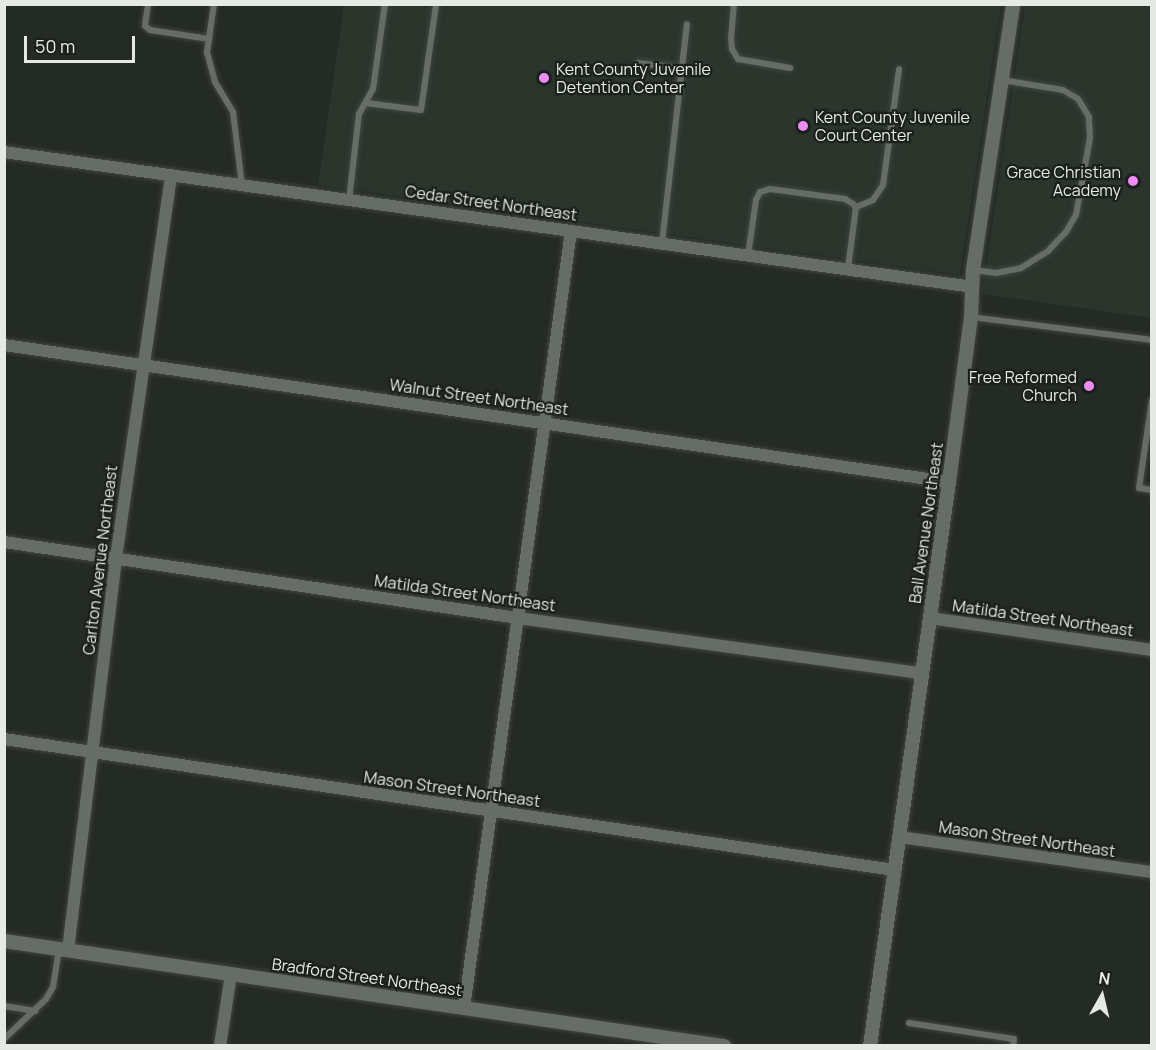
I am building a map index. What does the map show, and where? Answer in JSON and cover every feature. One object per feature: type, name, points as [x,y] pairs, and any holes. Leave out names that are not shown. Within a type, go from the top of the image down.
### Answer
[{"type":"street","name":"Ball Avenue Northeast","points":[[870,1046],[949,482],[971,317],[974,270],[1013,4]]},
{"type":"street","name":"Cedar Street Northeast","points":[[4,152],[972,287]]},
{"type":"street","name":"Carlton Avenue Northeast","points":[[64,949],[93,752],[116,558],[171,175]]},
{"type":"street","points":[[464,1008],[570,231]]},
{"type":"street","name":"Walnut Street Northeast","points":[[4,345],[949,482]]},
{"type":"street","name":"Matilda Street Northeast","points":[[4,542],[518,618],[922,673]]},
{"type":"street","name":"Matilda Street Northeast","points":[[930,618],[1152,650]]},
{"type":"street","name":"Mason Street Northeast","points":[[4,739],[894,870]]},
{"type":"street","name":"Mason Street Northeast","points":[[899,837],[1152,872]]},
{"type":"street","name":"Bradford Street Northeast","points":[[4,941],[724,1046]]},
{"type":"street","points":[[220,1046],[231,974]]},
{"type":"lane","points":[[148,4],[145,26],[150,30],[208,39]]},
{"type":"lane","points":[[213,4],[207,52],[216,82],[233,112],[242,185]]},
{"type":"lane","points":[[349,200],[360,114],[373,89],[385,4]]},
{"type":"lane","points":[[366,103],[421,110],[436,4]]},
{"type":"lane","points":[[734,4],[730,38],[732,49],[738,58],[790,68]]},
{"type":"lane","points":[[662,243],[687,24]]},
{"type":"lane","points":[[638,63],[682,69]]},
{"type":"lane","points":[[856,207],[873,200],[884,185],[899,69]]},
{"type":"lane","points":[[974,270],[996,273],[1021,268],[1048,250],[1066,232],[1076,215],[1087,159],[1090,138],[1089,117],[1078,99],[1062,90],[1002,80]]},
{"type":"lane","points":[[748,255],[756,200],[765,190],[845,199],[856,207]]},
{"type":"lane","points":[[848,269],[856,207]]},
{"type":"lane","points":[[971,317],[1152,340]]},
{"type":"lane","points":[[1152,400],[1139,488],[1152,490]]},
{"type":"lane","points":[[4,1039],[36,1011],[53,987],[64,949]]},
{"type":"lane","points":[[4,1006],[36,1011]]},
{"type":"lane","points":[[909,1023],[1014,1039],[1013,1046]]},
{"type":"shaded area","points":[[344,5],[1001,5],[960,275],[318,185]]},
{"type":"shaded area","points":[[1025,5],[1151,5],[1151,318],[982,294]]},
{"type":"place","name":"Kent County Juvenile Detention Center","points":[[544,78]]},
{"type":"place","name":"Kent County Juvenile Court Center","points":[[803,126]]},
{"type":"place","name":"Grace Christian Academy","points":[[1133,181]]},
{"type":"place","name":"Free Reformed Church","points":[[1089,386]]}]
